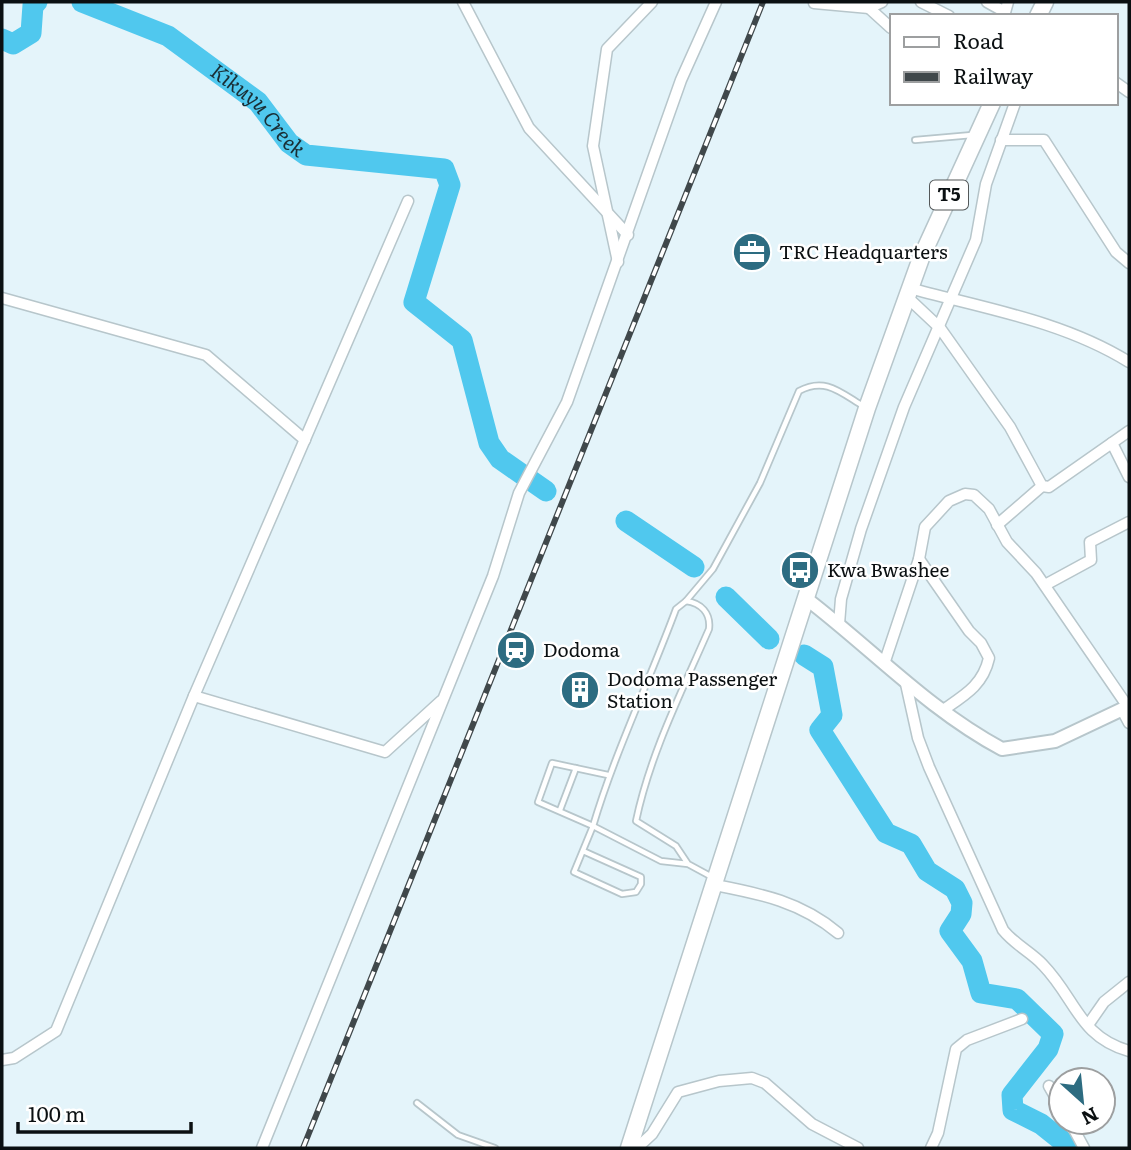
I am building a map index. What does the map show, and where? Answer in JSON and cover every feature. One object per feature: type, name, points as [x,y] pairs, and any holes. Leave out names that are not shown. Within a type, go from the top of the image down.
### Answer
[{"type":"highway","name":"T5","points":[[629,1148],[808,600],[867,408],[908,292],[991,105]]},
{"type":"street","points":[[463,2],[529,128],[628,235]]},
{"type":"street","points":[[618,262],[593,146],[607,49],[652,2]]},
{"type":"street","points":[[262,1148],[493,576],[519,493],[568,402],[681,80],[716,2]]},
{"type":"street","points":[[814,3],[869,8],[882,2]]},
{"type":"street","points":[[921,2],[945,14]]},
{"type":"street","points":[[987,2],[1005,10]]},
{"type":"street","points":[[869,8],[890,26]]},
{"type":"street","points":[[839,624],[851,561],[865,517],[904,407],[953,299],[976,240],[986,184],[1014,105]]},
{"type":"street","points":[[1001,140],[1044,140],[1116,252],[1129,263]]},
{"type":"street","points":[[2,1060],[14,1058],[56,1031],[194,696],[408,201]]},
{"type":"street","points":[[908,292],[953,299],[1042,323],[1113,352],[1129,362]]},
{"type":"street","points":[[908,292],[940,328],[1010,427],[1042,486]]},
{"type":"street","points":[[2,298],[206,355],[305,440]]},
{"type":"street","points":[[997,524],[1042,486],[1049,487],[1129,431]]},
{"type":"street","points":[[1112,443],[1129,477]]},
{"type":"street","points":[[884,664],[919,559],[925,527],[949,500],[965,494],[980,497],[1007,542],[1045,585],[1127,708],[1129,723]]},
{"type":"street","points":[[1045,585],[1091,560],[1090,542],[1129,522]]},
{"type":"street","points":[[919,559],[969,631],[981,643],[989,658],[983,678],[943,710]]},
{"type":"street","points":[[808,600],[906,684],[1002,749],[1055,741],[1127,708]]},
{"type":"street","points":[[906,684],[926,759],[996,919],[1010,939],[1045,966],[1102,1041],[1129,1051]]},
{"type":"street","points":[[194,696],[385,752],[444,699]]},
{"type":"street","points":[[716,883],[773,896],[801,907],[838,933]]},
{"type":"street","points":[[1088,1026],[1104,1002],[1129,982]]},
{"type":"street","points":[[931,1148],[938,1133],[956,1049],[967,1041],[1022,1019]]},
{"type":"street","points":[[637,1148],[652,1134],[678,1092],[719,1081],[752,1078],[765,1083],[812,1124],[858,1148]]},
{"type":"lane","points":[[915,140],[976,135]]},
{"type":"lane","points":[[583,851],[641,877],[636,892],[622,894],[575,872],[583,851],[593,826],[608,775],[649,683],[676,609],[713,569],[760,483],[799,391],[812,384],[826,383],[867,408]]},
{"type":"lane","points":[[685,601],[705,609],[710,620],[709,629],[672,712],[642,794],[636,821],[676,846],[688,864],[716,883]]},
{"type":"lane","points":[[608,775],[552,763],[538,802],[560,810],[661,861],[688,864]]},
{"type":"lane","points":[[560,810],[576,768]]},
{"type":"lane","points":[[417,1103],[458,1135],[495,1148]]},
{"type":"waterway","name":"Kikuyu Creek","points":[[2,39],[13,44],[31,33],[33,5],[37,2]]},
{"type":"waterway","name":"Kikuyu Creek","points":[[82,2],[168,36],[258,102],[289,143],[306,155],[444,169],[450,185],[414,302],[462,340],[489,443],[500,459],[546,491]]},
{"type":"waterway","name":"Kikuyu Creek","points":[[626,521],[694,567]]},
{"type":"waterway","name":"Kikuyu Creek","points":[[726,597],[769,639]]},
{"type":"waterway","name":"Kikuyu Creek","points":[[804,655],[823,667],[832,715],[820,730],[886,833],[911,844],[927,871],[955,889],[962,903],[961,914],[950,931],[972,961],[981,993],[1017,999],[1053,1034],[1048,1049],[1012,1095],[1013,1110],[1041,1124],[1071,1148]]},
{"type":"railway","points":[[303,1148],[763,2]]},
{"type":"place","name":"TRC Headquarters","points":[[752,252]]},
{"type":"place","name":"Kwa Bwashee","points":[[800,570]]},
{"type":"place","name":"Dodoma","points":[[516,650]]},
{"type":"place","name":"Dodoma Passenger Station","points":[[580,690]]}]
